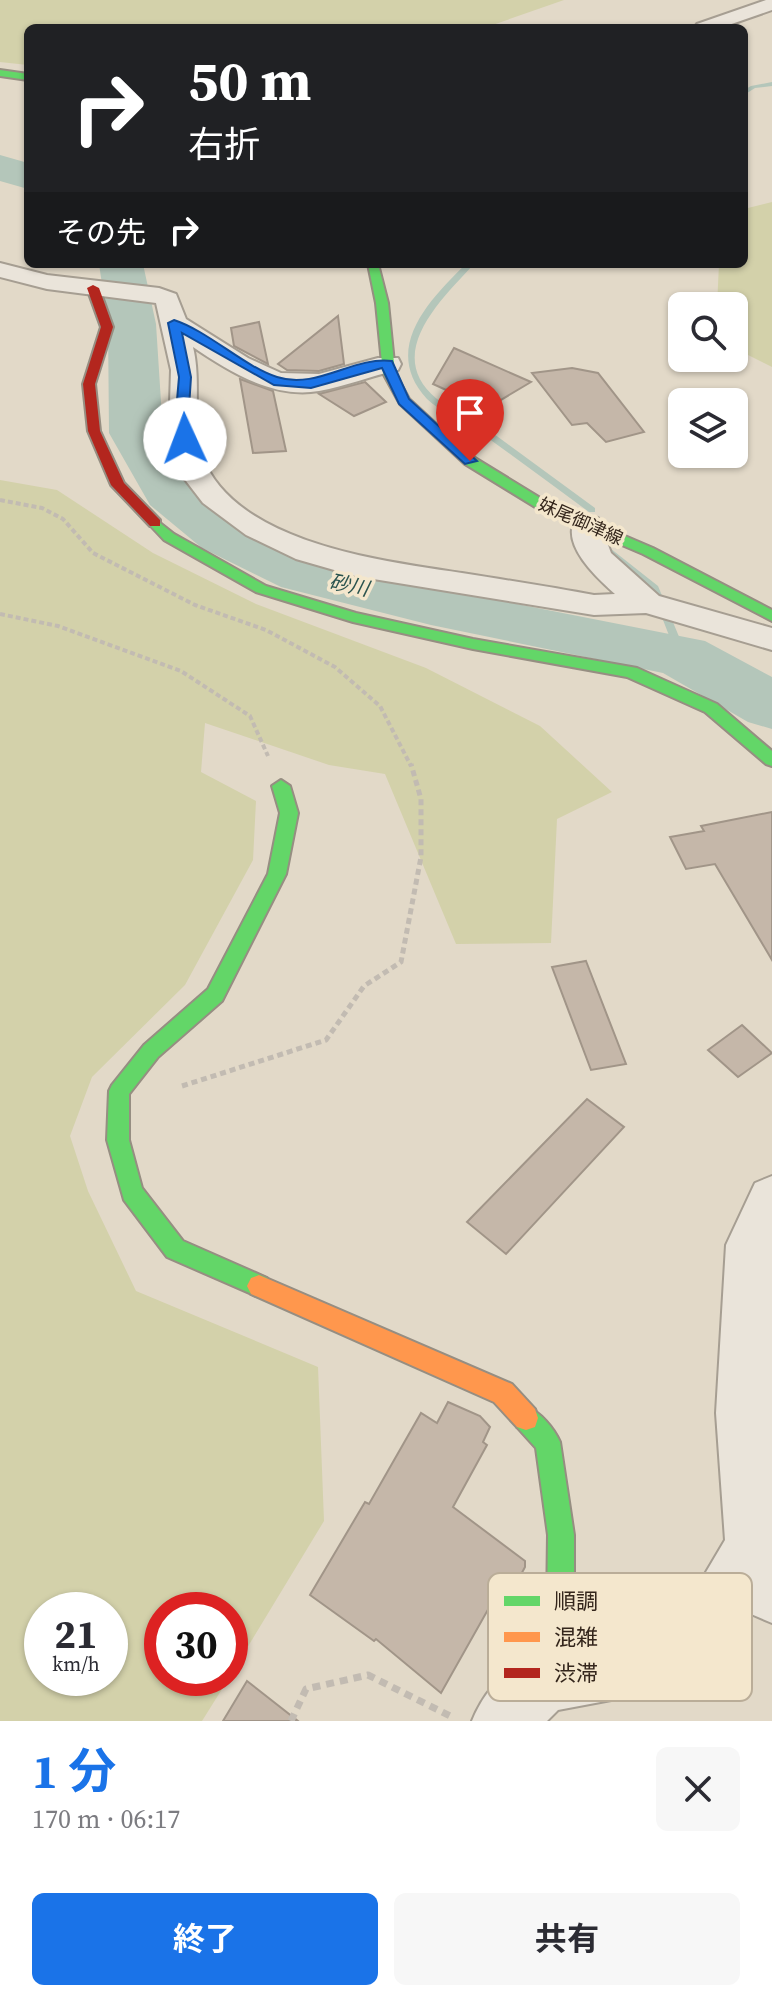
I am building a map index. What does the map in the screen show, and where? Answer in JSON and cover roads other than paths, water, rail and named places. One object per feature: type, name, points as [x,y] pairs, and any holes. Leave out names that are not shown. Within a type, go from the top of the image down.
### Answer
[{"type":"street","points":[[714,24],[772,4]]},
{"type":"street","points":[[0,73],[24,76]]},
{"type":"street","name":"妹尾御津線","points":[[374,268],[382,303],[389,373],[404,401],[470,461],[545,507],[648,551],[772,616]]},
{"type":"street","points":[[0,270],[47,282],[167,299],[185,377],[181,423],[188,456],[204,486],[228,509],[279,540],[320,558],[370,569],[594,605],[647,603],[772,639]]},
{"type":"street","points":[[93,288],[107,327],[89,384],[94,431],[118,485],[169,537],[261,589],[353,617],[473,644],[631,672],[711,708],[772,760]]},
{"type":"street","points":[[174,323],[274,381],[311,384],[363,367],[388,364]]},
{"type":"street","points":[[587,525],[587,536],[605,566],[647,603]]},
{"type":"street","points":[[281,786],[289,813],[277,874],[215,995],[151,1051],[119,1091],[118,1140],[132,1193],[175,1249],[503,1393],[548,1442],[561,1535],[561,1573]]},
{"type":"street","points":[[746,1573],[762,1549],[743,1413],[751,1245],[772,1199]]},
{"type":"street","points":[[503,1721],[523,1701]]},
{"type":"waterway","points":[[748,90],[772,84]]},
{"type":"waterway","name":"砂川","points":[[0,167],[24,176]]},
{"type":"waterway","name":"砂川","points":[[122,268],[132,324],[136,433],[170,493],[223,536],[302,574],[431,606],[682,656],[772,706]]},
{"type":"waterway","points":[[466,268],[442,293],[419,326],[412,344],[411,362],[417,379],[435,402],[471,422],[592,510]]},
{"type":"waterway","points":[[601,544],[655,588],[682,656]]}]
